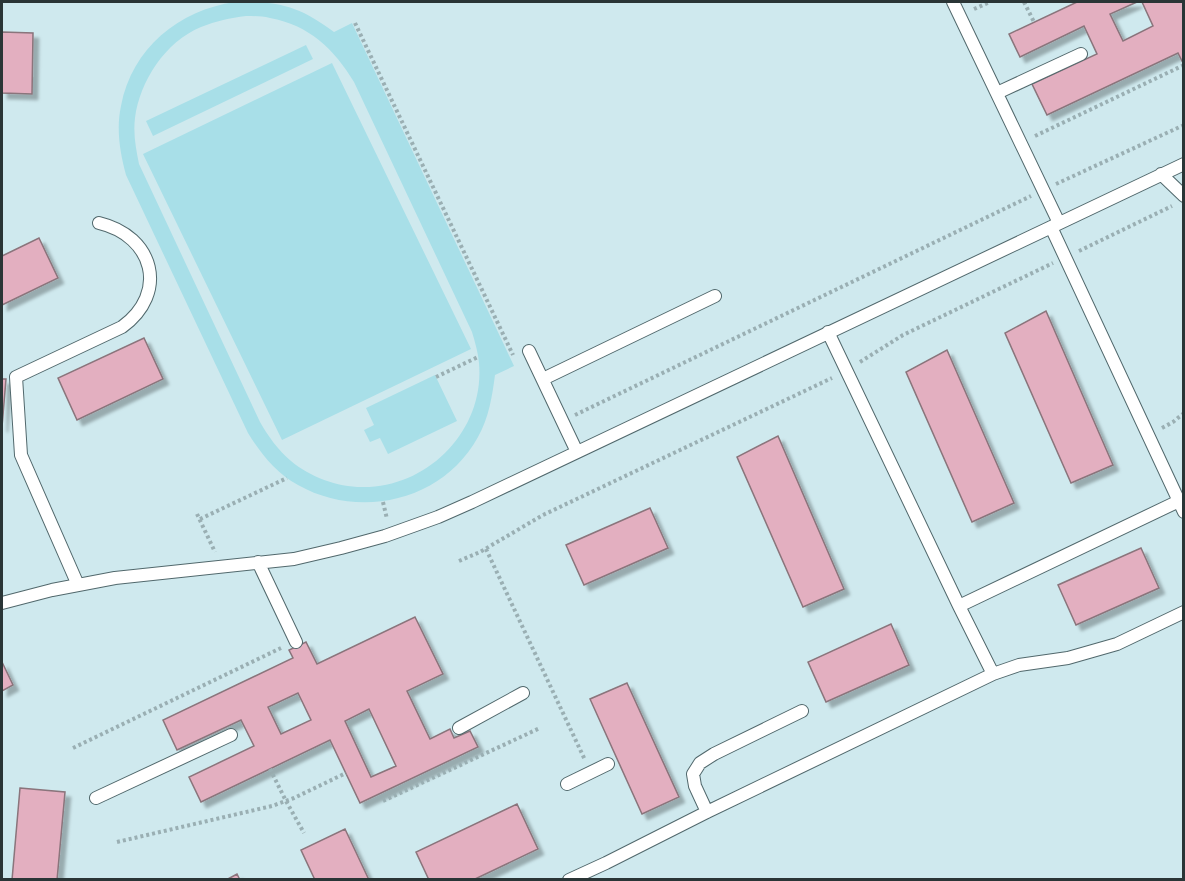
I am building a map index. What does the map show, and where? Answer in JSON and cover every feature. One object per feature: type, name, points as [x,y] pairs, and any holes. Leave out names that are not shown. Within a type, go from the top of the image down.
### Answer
[{"type":"lane","points":[[953,2],[1044,190],[1065,258],[1181,506],[959,606]]},
{"type":"lane","points":[[997,93],[1081,54]]},
{"type":"lane","points":[[2,603],[52,590],[116,578],[294,559],[385,536],[464,506],[1184,164]]},
{"type":"lane","points":[[1161,174],[1184,196]]},
{"type":"lane","points":[[78,585],[21,455],[16,378],[122,327],[133,320],[142,306],[149,291],[151,272],[145,256],[136,243],[124,233],[99,223]]},
{"type":"lane","points":[[543,379],[715,296]]},
{"type":"lane","points":[[828,332],[993,674]]},
{"type":"lane","points":[[529,351],[577,452]]},
{"type":"lane","points":[[258,562],[296,642]]},
{"type":"lane","points":[[569,879],[993,674],[1019,665],[1068,657],[1116,644],[1184,612]]},
{"type":"lane","points":[[459,728],[523,693]]},
{"type":"lane","points":[[708,812],[695,786],[693,774],[700,763],[802,711]]},
{"type":"lane","points":[[96,798],[231,735]]},
{"type":"lane","points":[[567,784],[608,764]]},
{"type":"path","points":[[1024,2],[1034,22]]},
{"type":"path","points":[[354,22],[516,362]]},
{"type":"path","points":[[1021,143],[1184,65]]},
{"type":"path","points":[[562,420],[1184,125]]},
{"type":"path","points":[[459,561],[486,549],[543,515],[847,370],[903,335],[1173,206]]},
{"type":"path","points":[[436,377],[478,357]]},
{"type":"path","points":[[1148,435],[1173,423],[1184,413]]},
{"type":"path","points":[[200,519],[287,478]]},
{"type":"path","points":[[197,514],[221,566]]},
{"type":"path","points":[[486,549],[591,773]]},
{"type":"path","points":[[73,747],[296,642]]},
{"type":"path","points":[[383,801],[540,728]]},
{"type":"path","points":[[270,769],[304,833]]},
{"type":"path","points":[[117,842],[272,806],[346,773]]},
{"type":"shaded area","points":[[235,2],[276,4],[310,16],[334,32],[352,23],[514,366],[495,375],[485,422],[463,459],[444,476],[422,490],[398,498],[373,502],[347,501],[322,496],[298,485],[270,462],[248,433],[126,175],[119,141],[119,123],[127,85],[136,66],[161,35],[195,13]],"holes":[[[249,16],[284,21],[297,26],[319,40],[346,70],[354,82],[472,332],[479,363],[478,388],[473,411],[462,432],[448,450],[430,466],[386,485],[362,487],[324,480],[291,461],[270,438],[260,422],[139,164],[135,118],[142,90],[156,64],[176,42],[201,27],[218,21]]]},
{"type":"shaded area","points":[[306,45],[313,59],[153,136],[146,121]]},
{"type":"shaded area","points":[[332,63],[471,349],[282,440],[143,154]]},
{"type":"shaded area","points":[[435,375],[457,421],[388,454],[380,438],[370,442],[364,430],[374,425],[366,408]]},
{"type":"building","points":[[1077,2],[1137,2],[1110,14],[1123,41],[1153,26],[1142,2],[1184,2],[1184,60],[1182,61],[1178,53],[1047,115],[1032,84],[1097,54],[1084,26],[1020,57],[1009,34]]},
{"type":"building","points":[[2,32],[33,33],[32,94],[2,93]]},
{"type":"building","points":[[39,238],[58,278],[2,305],[2,256]]},
{"type":"building","points":[[1046,311],[1113,465],[1071,483],[1005,333]]},
{"type":"building","points":[[144,338],[163,379],[77,420],[58,378]]},
{"type":"building","points":[[947,350],[1014,503],[972,522],[906,372]]},
{"type":"building","points":[[2,379],[6,379],[2,427]]},
{"type":"building","points":[[778,436],[844,589],[803,607],[737,457]]},
{"type":"building","points":[[650,508],[668,548],[584,585],[566,545]]},
{"type":"building","points":[[1141,548],[1159,588],[1076,625],[1058,585]]},
{"type":"building","points":[[415,617],[443,674],[407,691],[430,739],[450,729],[454,738],[470,731],[478,747],[360,803],[330,740],[201,802],[189,777],[254,746],[241,720],[177,750],[163,720],[293,658],[289,650],[306,642],[317,664]],"holes":[[[298,693],[311,720],[281,734],[268,707]],[[369,709],[396,766],[371,777],[345,721]]]},
{"type":"building","points":[[891,624],[909,665],[826,702],[808,662]]},
{"type":"building","points":[[2,662],[13,685],[2,691]]},
{"type":"building","points":[[627,683],[679,797],[642,814],[590,699]]},
{"type":"building","points":[[20,788],[65,792],[57,880],[12,880]]},
{"type":"building","points":[[517,804],[538,849],[473,880],[429,880],[416,852]]},
{"type":"building","points":[[345,829],[369,880],[315,880],[301,850]]},
{"type":"building","points":[[237,874],[240,880],[226,880]]}]
